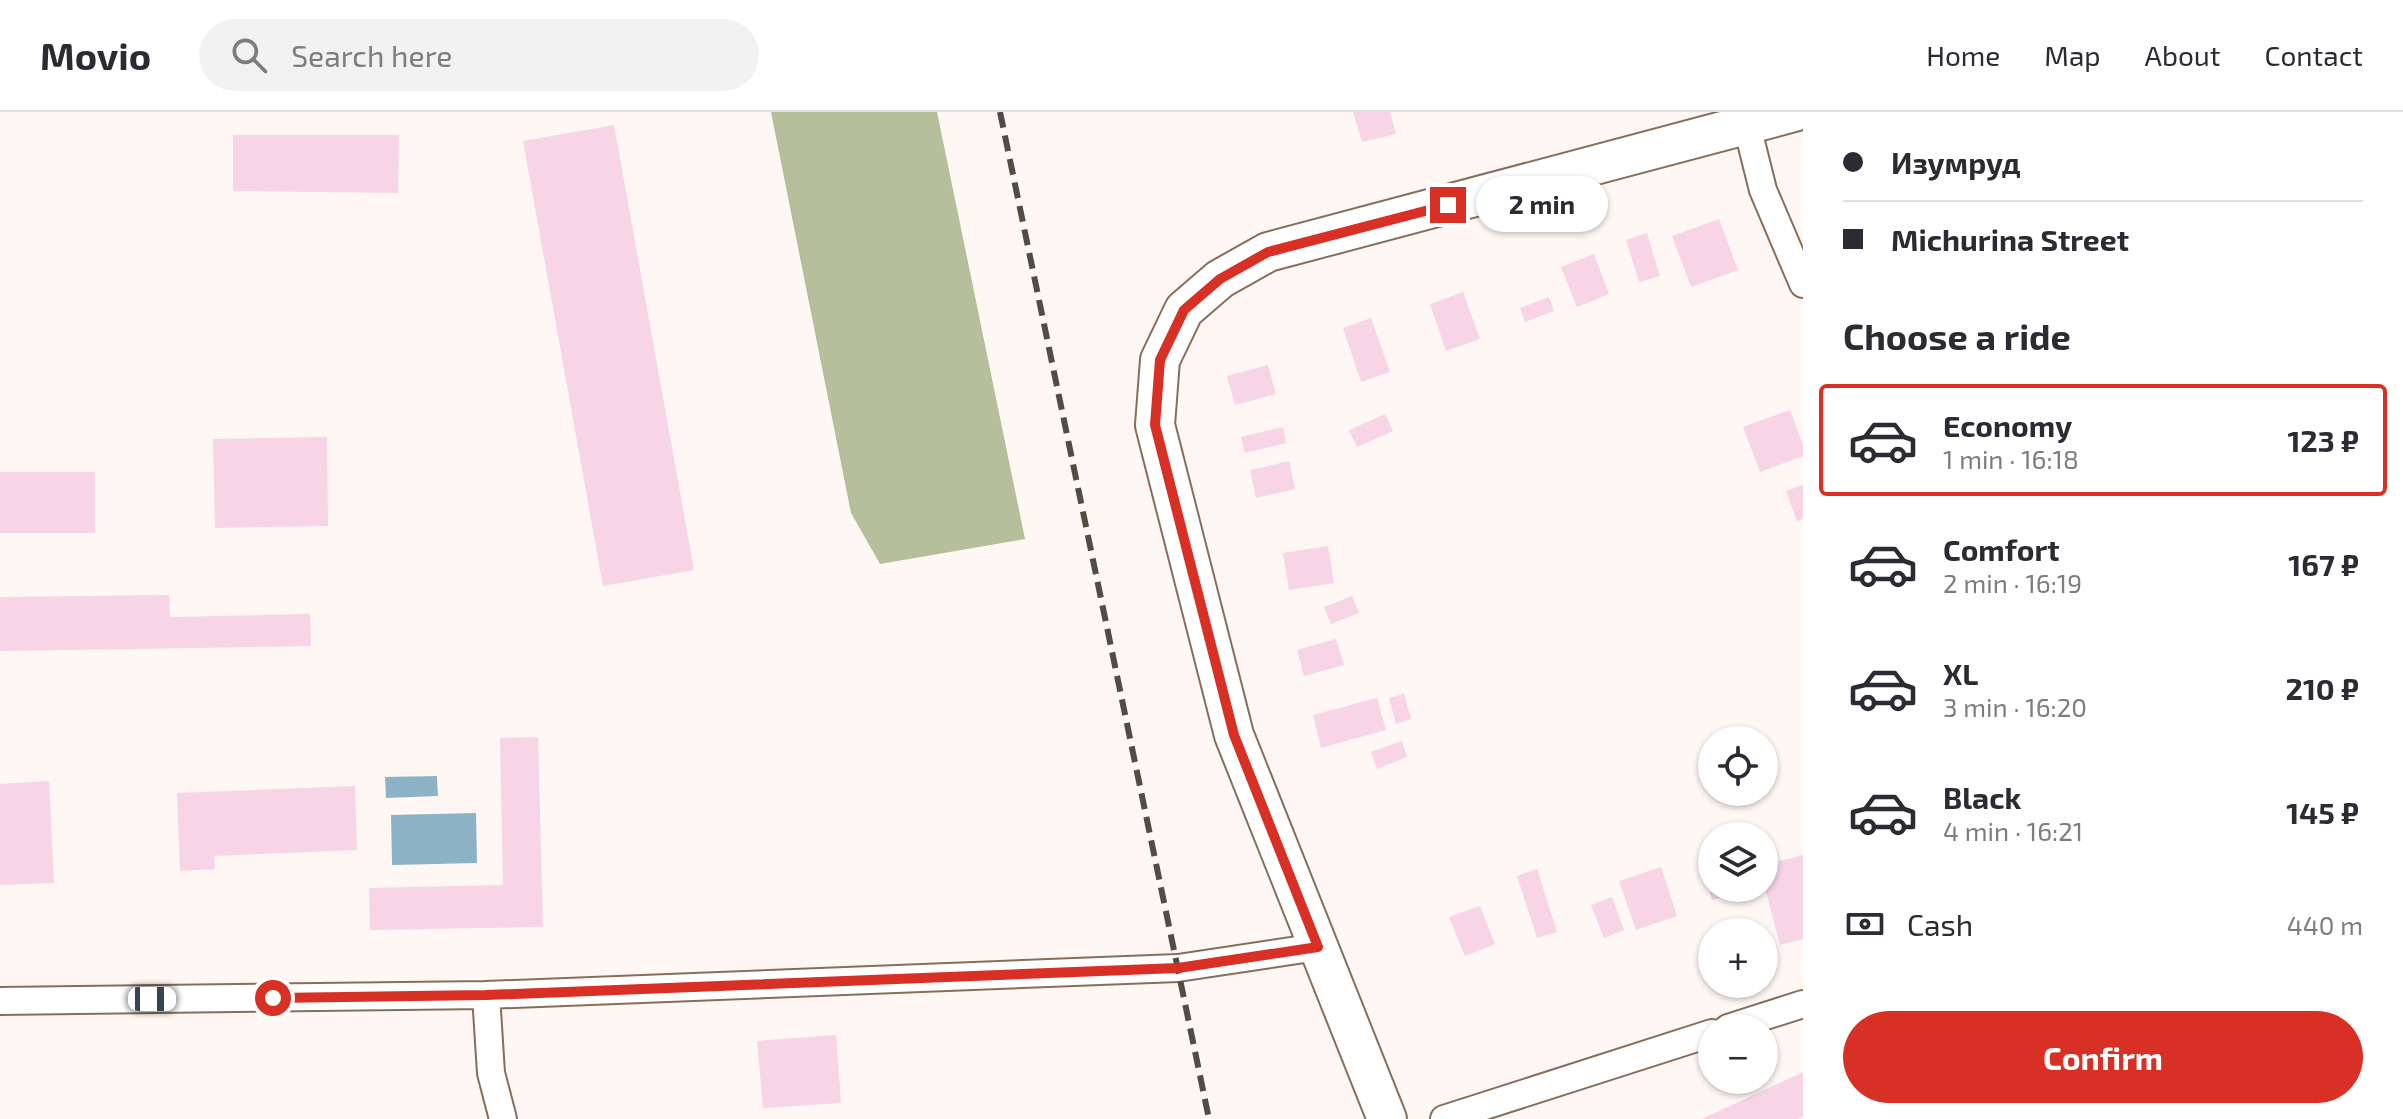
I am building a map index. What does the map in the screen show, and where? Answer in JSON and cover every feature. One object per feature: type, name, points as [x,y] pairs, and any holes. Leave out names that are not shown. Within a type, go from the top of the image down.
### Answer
[{"type":"street","points":[[1387,1119],[1234,735],[1155,425],[1160,360],[1184,310],[1220,279],[1268,252],[1794,112]]},
{"type":"street","points":[[1747,126],[1763,190],[1803,284]]},
{"type":"street","points":[[0,1001],[486,995],[1178,968],[1318,947]]},
{"type":"street","points":[[486,995],[491,1073],[503,1119]]},
{"type":"street","points":[[1772,1014],[1803,1004]]},
{"type":"street","points":[[1444,1119],[1698,1037]]},
{"type":"green space","points":[[771,112],[937,112],[1025,539],[880,564],[851,513]]},
{"type":"water","points":[[437,776],[438,796],[386,798],[385,777]]},
{"type":"water","points":[[476,813],[477,863],[392,865],[391,815]]},
{"type":"building","points":[[1353,112],[1390,112],[1396,134],[1362,142]]},
{"type":"building","points":[[614,125],[694,570],[603,586],[523,141]]},
{"type":"building","points":[[233,135],[399,135],[398,193],[233,191]]},
{"type":"building","points":[[1719,219],[1738,270],[1691,287],[1672,236]]},
{"type":"building","points":[[1647,233],[1660,276],[1639,282],[1626,240]]},
{"type":"building","points":[[1594,254],[1609,294],[1577,307],[1561,267]]},
{"type":"building","points":[[1463,292],[1480,339],[1446,351],[1430,304]]},
{"type":"building","points":[[1549,297],[1554,311],[1525,322],[1520,308]]},
{"type":"building","points":[[1371,318],[1390,372],[1361,382],[1343,328]]},
{"type":"building","points":[[1268,365],[1276,394],[1235,405],[1227,376]]},
{"type":"building","points":[[1790,410],[1803,445],[1803,456],[1760,472],[1743,427]]},
{"type":"building","points":[[1385,414],[1393,431],[1357,447],[1349,430]]},
{"type":"building","points":[[1283,427],[1286,443],[1245,453],[1241,437]]},
{"type":"building","points":[[327,437],[328,526],[215,528],[213,439]]},
{"type":"building","points":[[1289,461],[1295,489],[1256,498],[1250,470]]},
{"type":"building","points":[[0,472],[95,472],[95,533],[0,533]]},
{"type":"building","points":[[1803,485],[1803,519],[1797,521],[1786,491]]},
{"type":"building","points":[[1328,546],[1334,583],[1289,590],[1283,553]]},
{"type":"building","points":[[169,595],[170,617],[310,614],[311,646],[0,651],[0,597]]},
{"type":"building","points":[[1352,596],[1359,613],[1331,624],[1324,607]]},
{"type":"building","points":[[1336,639],[1344,665],[1304,676],[1297,650]]},
{"type":"building","points":[[1404,694],[1411,719],[1396,724],[1389,698]]},
{"type":"building","points":[[1377,698],[1386,730],[1321,748],[1313,715]]},
{"type":"building","points":[[538,737],[543,927],[370,930],[369,888],[503,885],[500,738]]},
{"type":"building","points":[[1402,741],[1407,757],[1377,769],[1371,752]]},
{"type":"building","points":[[49,781],[54,883],[0,885],[0,784]]},
{"type":"building","points":[[355,786],[357,850],[214,856],[215,869],[180,871],[177,793]]},
{"type":"building","points":[[1803,855],[1803,939],[1780,945],[1778,918],[1773,918],[1769,902],[1778,902],[1778,861]]},
{"type":"building","points":[[1661,867],[1677,916],[1636,930],[1619,881]]},
{"type":"building","points":[[1537,869],[1557,932],[1537,938],[1517,876]]},
{"type":"building","points":[[1612,897],[1624,930],[1604,938],[1591,905]]},
{"type":"building","points":[[1480,906],[1495,944],[1465,956],[1449,917]]},
{"type":"building","points":[[836,1035],[841,1103],[763,1108],[757,1041]]},
{"type":"building","points":[[1803,1072],[1803,1117],[1702,1119],[1756,1094],[1778,1094],[1778,1084]]},
{"type":"railway","points":[[1000,112],[1209,1119]]},
{"type":"route","points":[[273,998],[486,995],[1178,968],[1318,947],[1234,735],[1155,425],[1160,360],[1184,310],[1220,279],[1268,252],[1448,205]]}]
